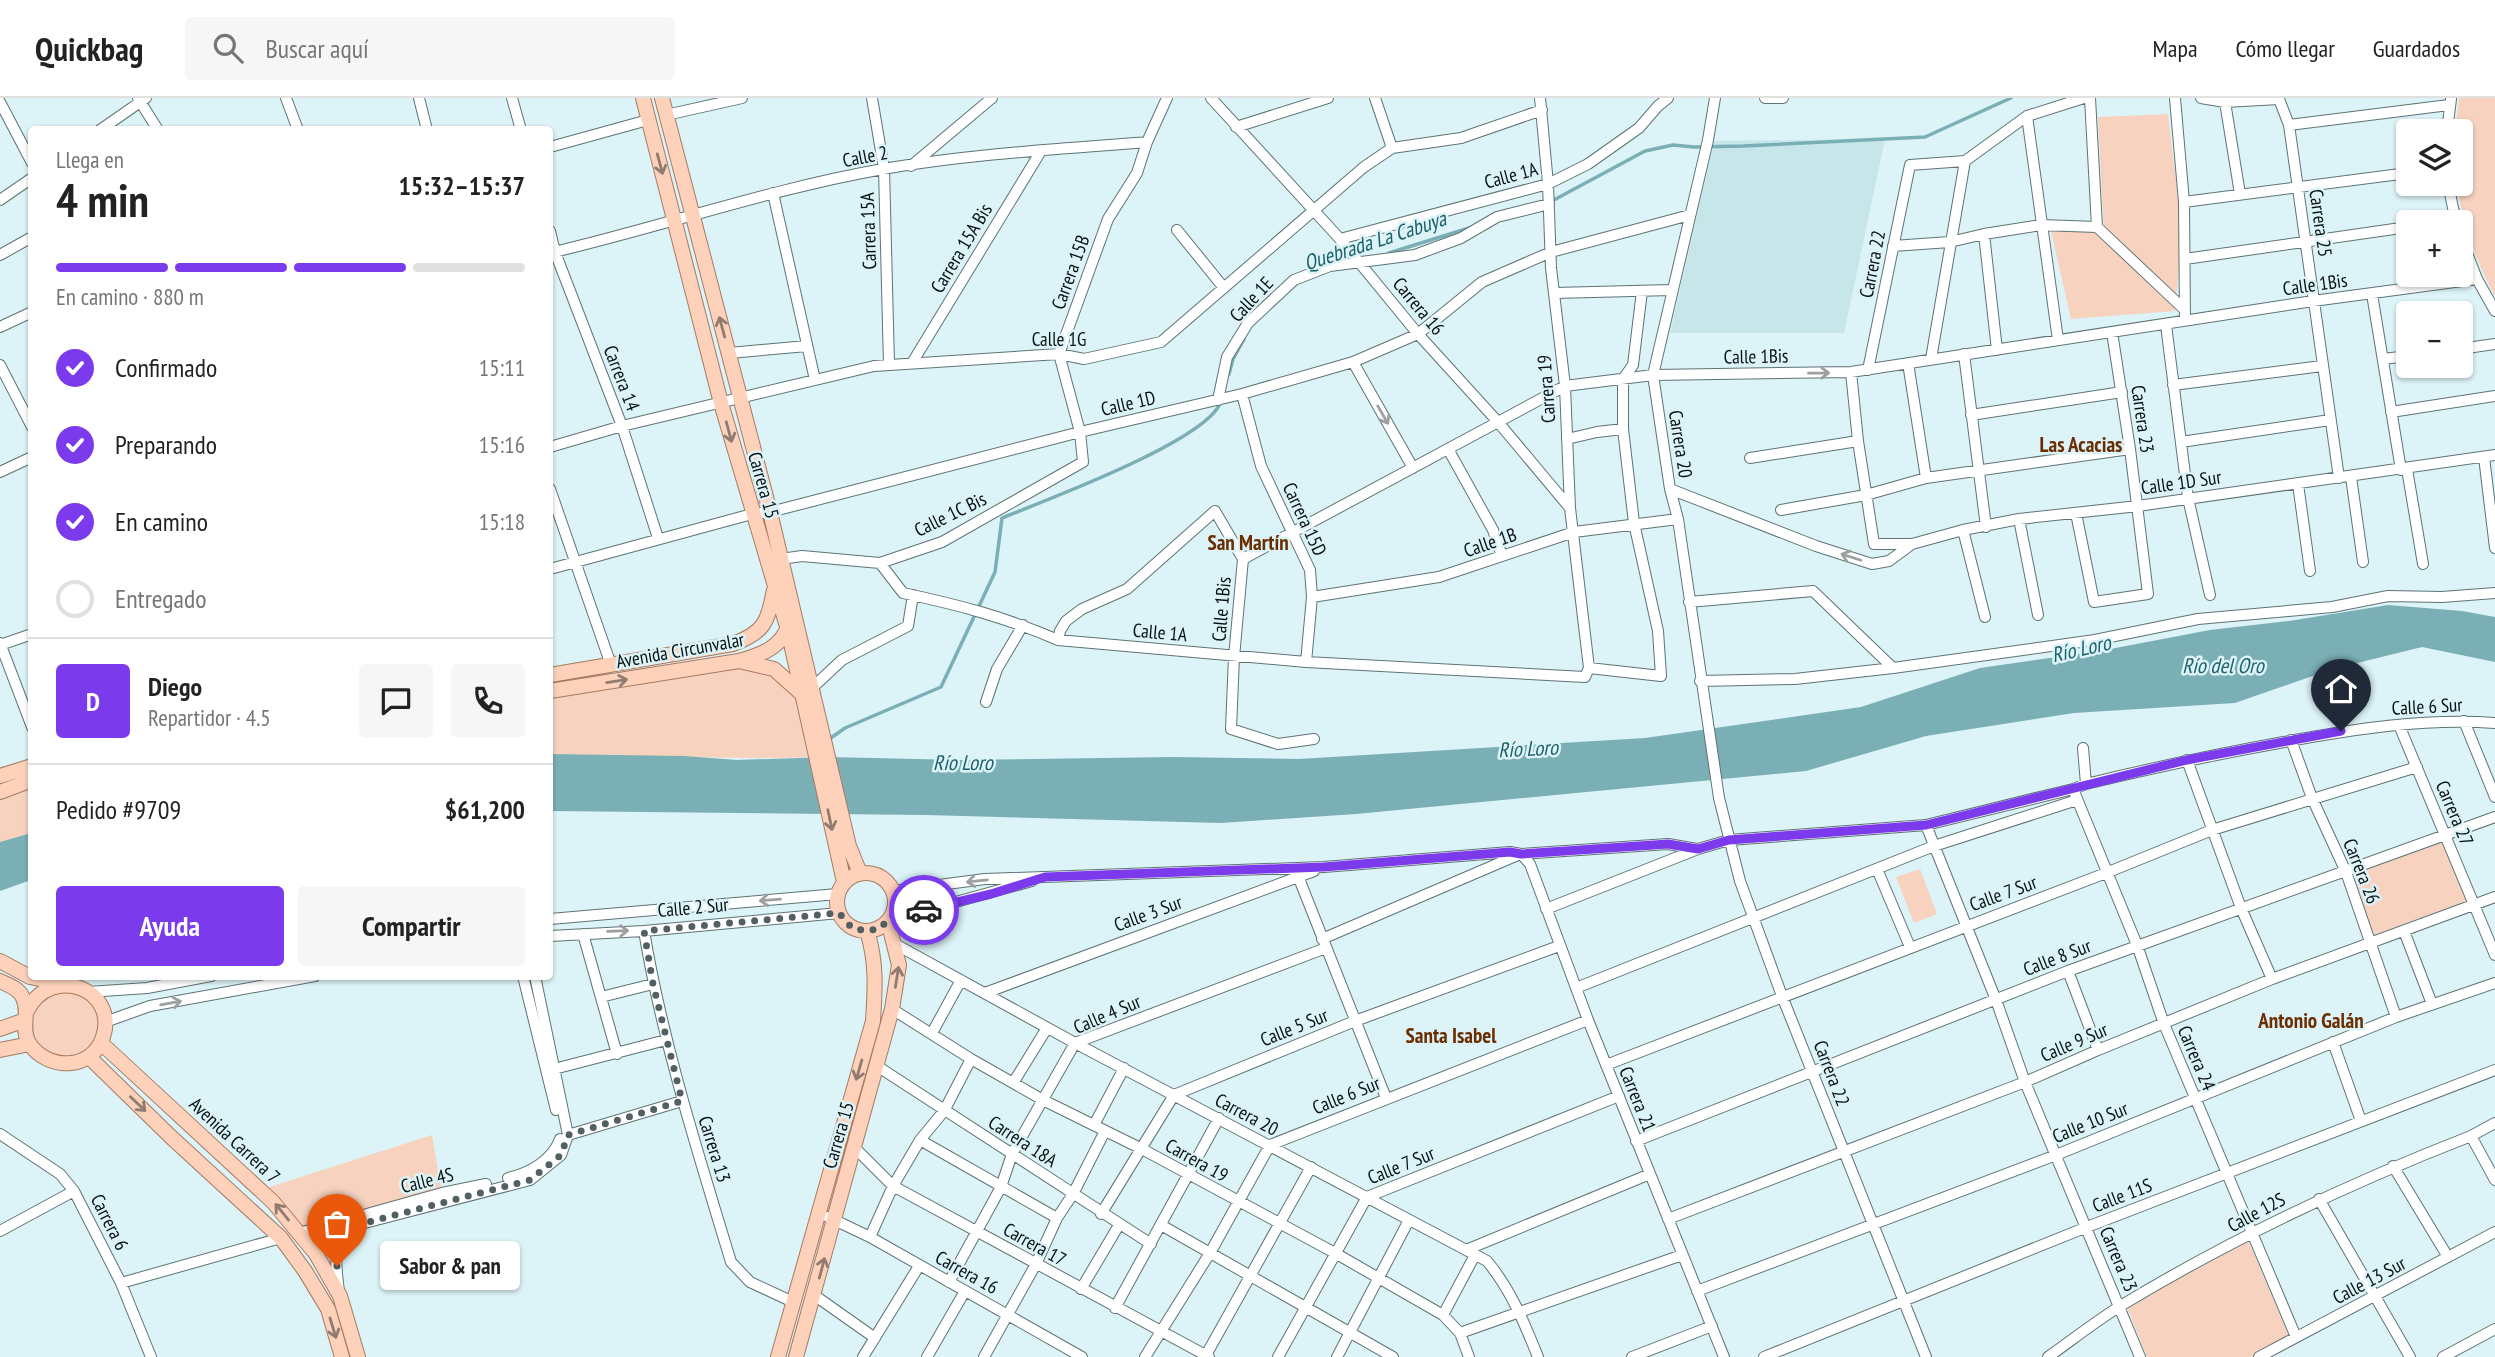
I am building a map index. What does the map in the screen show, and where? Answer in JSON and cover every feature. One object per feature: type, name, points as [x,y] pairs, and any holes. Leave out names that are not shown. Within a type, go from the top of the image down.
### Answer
[{"type":"main road","name":"Carrera 15","points":[[643,98],[721,403],[774,589],[809,698]]},
{"type":"main road","name":"Carrera 15","points":[[662,98],[781,559],[842,847],[841,888]]},
{"type":"main road","name":"Avenida Circunvalar","points":[[553,675],[733,644],[758,632],[764,625],[769,616],[774,589]]},
{"type":"main road","points":[[788,630],[793,612]]},
{"type":"main road","name":"Avenida Circunvalar","points":[[553,691],[738,661],[764,653],[778,643],[788,630]]},
{"type":"main road","points":[[738,661],[774,669],[809,698]]},
{"type":"main road","points":[[0,776],[28,767]]},
{"type":"main road","points":[[0,792],[28,782]]},
{"type":"main road","name":"Carrera 15","points":[[842,847],[860,873]]},
{"type":"main road","points":[[860,873],[880,876],[893,891],[895,898],[890,918],[880,928],[867,931],[852,928],[839,913],[841,888],[860,873]]},
{"type":"main road","name":"Carrera 15","points":[[796,1357],[892,1009],[899,965],[890,918]]},
{"type":"main road","name":"Carrera 15","points":[[778,1357],[873,1021],[876,977],[873,948],[867,931]]},
{"type":"main road","points":[[0,961],[28,976]]},
{"type":"main road","points":[[0,981],[22,995],[26,1015],[25,1031],[30,1044],[43,1058],[54,1063],[78,1062],[89,1056],[101,1043],[105,1022],[103,1010],[96,999],[77,986],[45,980]]},
{"type":"main road","points":[[0,1029],[26,1015],[40,993],[52,986],[65,984]]},
{"type":"main road","name":"Avenida Carrera 7","points":[[101,1043],[273,1202],[299,1233],[316,1254],[340,1296],[358,1357]]},
{"type":"main road","points":[[0,1050],[30,1044]]},
{"type":"main road","points":[[89,1056],[281,1238],[328,1310],[342,1357]]},
{"type":"street","points":[[286,98],[296,126]]},
{"type":"street","points":[[419,98],[426,126]]},
{"type":"street","points":[[512,98],[520,126]]},
{"type":"street","points":[[666,115],[742,98]]},
{"type":"street","name":"Carrera 15A","points":[[872,98],[884,169],[889,365]]},
{"type":"street","points":[[911,166],[992,98]]},
{"type":"street","points":[[1147,142],[1167,98]]},
{"type":"street","name":"Carrera 16","points":[[1211,98],[1340,239],[1418,334],[1498,422],[1570,508]]},
{"type":"street","points":[[1236,127],[1328,98]]},
{"type":"street","points":[[1375,98],[1392,148]]},
{"type":"street","name":"Carrera 19","points":[[1540,98],[1554,293],[1565,386],[1570,508],[1587,673]]},
{"type":"street","name":"Calle 1A","points":[[1340,239],[1549,198],[1588,164],[1639,128],[1668,98]]},
{"type":"street","name":"Carrera 20","points":[[1715,98],[1708,140],[1653,375],[1670,489],[1678,519],[1719,798]]},
{"type":"street","points":[[1765,98],[1783,98]]},
{"type":"street","points":[[1931,359],[1965,162],[2027,116],[2084,98]]},
{"type":"street","points":[[2090,98],[2097,227],[2185,315]]},
{"type":"street","points":[[2175,98],[2184,202],[2185,315]]},
{"type":"street","points":[[2201,98],[2225,102],[2279,99]]},
{"type":"street","points":[[2393,98],[2395,112]]},
{"type":"street","points":[[105,126],[141,99],[156,126]]},
{"type":"street","name":"Carrera 25","points":[[2279,99],[2288,125],[2298,187],[2339,478]]},
{"type":"street","points":[[2288,125],[2395,112],[2450,101],[2448,119]]},
{"type":"street","points":[[0,102],[28,155]]},
{"type":"street","points":[[2225,102],[2240,194]]},
{"type":"street","name":"Calle 1G","points":[[553,446],[622,426],[874,366],[1059,354],[1084,359],[1161,342],[1364,167],[1392,148],[1461,138],[1542,110]]},
{"type":"street","points":[[2027,116],[2058,340]]},
{"type":"street","points":[[553,146],[648,120]]},
{"type":"street","name":"Calle 2","points":[[553,253],[773,193],[884,169],[1147,142]]},
{"type":"street","name":"Carrera 15B","points":[[1059,354],[1108,219],[1137,173],[1147,142]]},
{"type":"street","name":"Carrera 15A Bis","points":[[912,363],[1041,151]]},
{"type":"street","name":"Carrera 22","points":[[1868,370],[1910,165],[1965,162]]},
{"type":"street","points":[[2184,202],[2396,175]]},
{"type":"street","points":[[0,200],[28,181]]},
{"type":"street","points":[[773,193],[815,380]]},
{"type":"street","name":"Calle 1E","points":[[1217,400],[1227,357],[1248,323],[1294,279],[1330,266],[1415,256],[1470,233],[1497,217],[1549,198]]},
{"type":"street","name":"Calle 1D","points":[[553,568],[752,514],[770,512],[1080,432],[1242,394],[1353,362],[1418,334],[1482,282],[1551,252],[1690,215]]},
{"type":"street","points":[[1894,246],[1950,242],[2041,225],[2097,227]]},
{"type":"street","points":[[2185,259],[2396,229]]},
{"type":"street","points":[[1177,230],[1224,288]]},
{"type":"street","points":[[1984,234],[1997,350]]},
{"type":"street","points":[[0,255],[28,239]]},
{"type":"street","name":"Carrera 14","points":[[553,255],[622,426],[658,538]]},
{"type":"street","points":[[2473,269],[2495,311]]},
{"type":"street","name":"Calle 1Bis","points":[[1314,739],[1278,744],[1231,729],[1243,559],[1565,386],[1653,375],[1851,372],[2166,324],[2185,315],[2477,279]]},
{"type":"street","points":[[1554,293],[1672,290]]},
{"type":"street","points":[[1634,523],[1623,429],[1623,379],[1633,365],[1642,291]]},
{"type":"street","points":[[2372,294],[2391,412],[2423,564]]},
{"type":"street","points":[[0,327],[28,314]]},
{"type":"street","points":[[2166,324],[2188,498],[2210,595]]},
{"type":"street","name":"Carrera 23","points":[[2076,513],[2094,602],[2148,594],[2112,332]]},
{"type":"street","points":[[2473,347],[2495,344]]},
{"type":"street","points":[[729,353],[807,346]]},
{"type":"street","points":[[1059,354],[1080,432]]},
{"type":"street","points":[[1964,355],[1986,527]]},
{"type":"street","points":[[2382,359],[2396,357]]},
{"type":"street","points":[[1353,362],[1413,468]]},
{"type":"street","points":[[1908,363],[1926,478]]},
{"type":"street","points":[[0,365],[28,419]]},
{"type":"street","points":[[2174,385],[2322,366]]},
{"type":"street","points":[[1851,372],[1866,495]]},
{"type":"street","points":[[1971,415],[2122,393]]},
{"type":"street","name":"Carrera 15D","points":[[1242,394],[1261,466],[1310,570],[1312,597],[1306,662]]},
{"type":"street","points":[[2391,412],[2495,396]]},
{"type":"street","points":[[2181,442],[2330,420]]},
{"type":"street","points":[[1567,439],[1623,429]]},
{"type":"street","name":"Calle 1C Bis","points":[[781,559],[802,556],[880,563],[942,542],[1083,462],[1080,432]]},
{"type":"street","points":[[1750,458],[1858,442]]},
{"type":"street","points":[[1448,449],[1493,530],[1502,556]]},
{"type":"street","points":[[1781,510],[1866,495],[1926,478],[2130,449]]},
{"type":"street","points":[[2489,456],[2495,548]]},
{"type":"street","name":"Calle 1D Sur","points":[[1866,495],[1874,544],[1912,544],[1963,530],[2020,519],[2137,506],[2489,456]]},
{"type":"street","points":[[0,472],[28,459]]},
{"type":"street","points":[[2351,477],[2363,562]]},
{"type":"street","points":[[2298,484],[2310,571]]},
{"type":"street","points":[[1670,489],[1816,546],[1872,564],[1889,561],[1912,544]]},
{"type":"street","points":[[553,498],[611,665]]},
{"type":"street","points":[[1058,640],[1066,621],[1082,609],[1127,589],[1215,511],[1243,559]]},
{"type":"street","name":"Calle 1B","points":[[1312,597],[1439,577],[1574,532],[1678,519]]},
{"type":"street","points":[[2020,519],[2038,615]]},
{"type":"street","name":"Calle 1A","points":[[880,563],[903,593],[984,612],[1058,640],[1306,662],[1661,676],[1657,631],[1634,523]]},
{"type":"street","points":[[1963,530],[1985,617]]},
{"type":"street","points":[[1689,603],[1813,591],[1893,668]]},
{"type":"street","points":[[1700,681],[1796,679],[1893,668],[2095,640],[2198,619],[2332,607],[2388,596],[2442,597],[2495,593]]},
{"type":"street","points":[[809,698],[842,660],[908,626],[913,595]]},
{"type":"street","points":[[986,702],[997,669],[1023,625]]},
{"type":"street","points":[[28,635],[0,644],[28,717]]},
{"type":"street","points":[[2464,720],[2495,797]]},
{"type":"street","name":"Calle 6 Sur","points":[[1576,988],[1934,846],[2075,794],[2086,783],[2187,760],[2366,726],[2464,720],[2495,723]]},
{"type":"street","name":"Carrera 27","points":[[2399,725],[2476,904],[2495,955]]},
{"type":"street","name":"Carrera 26","points":[[2291,740],[2312,798],[2346,872],[2396,1017]]},
{"type":"street","points":[[2083,748],[2086,783]]},
{"type":"street","points":[[2187,760],[2241,908],[2272,979]]},
{"type":"street","name":"Calle 7 Sur","points":[[1606,1065],[2212,830],[2417,767]]},
{"type":"street","points":[[1546,909],[1698,849],[1729,840],[1926,825],[2075,794]]},
{"type":"street","name":"Carrera 24","points":[[2075,794],[2137,945],[2164,1024],[2296,1337]]},
{"type":"street","name":"Carrera 22","points":[[1719,798],[1752,919],[1926,1357]]},
{"type":"street","name":"Calle 8 Sur","points":[[1636,1141],[2068,971],[2495,817]]},
{"type":"street","name":"Carrera 23","points":[[1926,825],[1996,1000],[2025,1082],[2140,1357]]},
{"type":"street","points":[[893,891],[985,879],[1297,873],[1324,867],[1510,852],[1521,854],[1668,844],[1698,849]]},
{"type":"street","name":"Carrera 21","points":[[1521,854],[1530,864],[1588,1020],[1724,1357]]},
{"type":"street","name":"Calle 4 Sur","points":[[949,1282],[1001,1187],[1012,1154],[1075,1043],[1324,943],[1521,854]]},
{"type":"street","points":[[1877,869],[1910,947]]},
{"type":"street","points":[[1297,873],[1386,1098]]},
{"type":"street","name":"Calle 3 Sur","points":[[985,993],[1297,873]]},
{"type":"street","points":[[890,918],[1045,877]]},
{"type":"street","name":"Calle 2 Sur","points":[[553,919],[841,888]]},
{"type":"street","name":"Calle 9 Sur","points":[[1668,1219],[2025,1082],[2272,979],[2495,897]]},
{"type":"street","name":"Calle 2 Sur","points":[[553,936],[644,931],[839,913]]},
{"type":"street","name":"Carrera 13","points":[[644,931],[653,984],[682,1101],[731,1262],[750,1282],[793,1302]]},
{"type":"street","points":[[2404,931],[2432,1004]]},
{"type":"street","points":[[583,934],[617,1054]]},
{"type":"street","name":"Carrera 20","points":[[895,944],[1075,1043],[1487,1261],[1504,1282],[1520,1312],[1538,1357]]},
{"type":"street","name":"Calle 5 Sur","points":[[1174,1095],[1355,1021],[1559,946]]},
{"type":"street","points":[[2068,971],[2098,1050]]},
{"type":"street","points":[[88,992],[147,988],[181,980]]},
{"type":"street","points":[[105,1022],[150,1006],[293,980]]},
{"type":"street","points":[[524,980],[562,1135],[559,1152]]},
{"type":"street","points":[[536,980],[568,1135],[559,1152]]},
{"type":"street","points":[[932,1033],[961,980]]},
{"type":"street","name":"Calle 10 Sur","points":[[1698,1291],[2056,1155],[2396,1017],[2495,983]]},
{"type":"street","points":[[601,997],[653,984]]},
{"type":"street","name":"Carrera 19","points":[[892,1009],[1043,1100],[1142,1149],[1335,1252],[1443,1315],[1460,1333],[1468,1354]]},
{"type":"street","name":"Calle 6 Sur","points":[[1270,1145],[1588,1020]]},
{"type":"street","points":[[1013,1083],[1047,1027]]},
{"type":"street","points":[[554,1069],[666,1040]]},
{"type":"street","points":[[2333,1042],[2361,1121]]},
{"type":"street","points":[[870,1237],[893,1186],[920,1140],[943,1111],[971,1059]]},
{"type":"street","name":"Carrera 18A","points":[[877,1066],[1151,1244]]},
{"type":"street","points":[[1094,1125],[1124,1068]]},
{"type":"street","name":"Calle 11S","points":[[1764,1357],[2087,1227],[2495,1070]]},
{"type":"street","points":[[1101,1214],[1174,1095]]},
{"type":"street","name":"Calle 7 Sur","points":[[1278,1357],[1367,1197],[1619,1096]]},
{"type":"street","points":[[568,1135],[682,1101]]},
{"type":"street","points":[[1115,1308],[1219,1118]]},
{"type":"street","name":"Calle 12S","points":[[2049,1356],[2120,1306],[2252,1233],[2319,1199],[2393,1166],[2471,1136],[2495,1123]]},
{"type":"street","points":[[984,1357],[1105,1131]]},
{"type":"street","name":"Carrera 6","points":[[0,1134],[60,1174],[74,1191],[121,1283],[151,1357]]},
{"type":"street","points":[[2471,1136],[2495,1180]]},
{"type":"street","points":[[920,1140],[1057,1218]]},
{"type":"street","points":[[1145,1357],[1210,1254],[1270,1145]]},
{"type":"street","name":"Carrera 17","points":[[855,1147],[893,1186],[1207,1356]]},
{"type":"street","name":"Calle 4S","points":[[299,1233],[442,1193],[522,1175],[559,1152]]},
{"type":"street","name":"Calle 4S","points":[[340,1296],[336,1255],[340,1239],[357,1225],[530,1180],[559,1152]]},
{"type":"street","points":[[2393,1166],[2448,1257]]},
{"type":"street","points":[[1207,1356],[1311,1167]]},
{"type":"street","points":[[1443,1315],[1471,1252],[1650,1174]]},
{"type":"street","points":[[0,1231],[74,1191]]},
{"type":"street","points":[[2319,1199],[2410,1357]]},
{"type":"street","name":"Carrera 16","points":[[817,1214],[835,1219],[870,1237],[1082,1357]]},
{"type":"street","points":[[1337,1357],[1409,1220]]},
{"type":"street","points":[[1081,1289],[1119,1225]]},
{"type":"street","points":[[1161,1225],[1393,1357]]},
{"type":"street","name":"Calle 13 Sur","points":[[2259,1357],[2495,1232]]},
{"type":"street","points":[[121,1283],[281,1238]]},
{"type":"street","points":[[1460,1333],[1682,1255]]},
{"type":"street","points":[[863,1357],[919,1266]]},
{"type":"street","points":[[927,1357],[965,1291]]},
{"type":"street","points":[[814,1295],[875,1338]]},
{"type":"street","points":[[1632,1357],[1712,1326]]},
{"type":"street","points":[[2443,1357],[2495,1329]]},
{"type":"street","points":[[1455,1357],[1468,1354]]},
{"type":"shaded area","points":[[2459,98],[2495,98],[2495,296],[2473,247],[2473,210],[2462,210],[2459,196],[2473,196],[2473,119],[2456,119]]},
{"type":"shaded area","points":[[2168,114],[2179,205],[2180,257],[2175,311],[2071,319],[2050,227],[2104,234],[2098,117]]},
{"type":"shaded area","points":[[1885,139],[1844,333],[1670,333],[1714,141]]},
{"type":"shaded area","points":[[739,661],[794,686],[815,757],[715,758],[553,754],[553,691]]},
{"type":"shaded area","points":[[28,781],[28,834],[0,842],[0,792]]},
{"type":"shaded area","points":[[2445,835],[2475,904],[2371,943],[2346,872]]},
{"type":"shaded area","points":[[1920,869],[1937,914],[1914,923],[1896,877]]},
{"type":"shaded area","points":[[77,986],[102,1010],[94,1051],[54,1063],[25,1030],[40,993]]},
{"type":"shaded area","points":[[432,1135],[442,1193],[299,1233],[260,1190]]},
{"type":"shaded area","points":[[2248,1240],[2289,1336],[2250,1357],[2147,1357],[2127,1307]]},
{"type":"water","name":"Río del Oro","points":[[2388,605],[2462,611],[2495,617],[2495,662],[2422,647],[2333,669],[2235,703],[2074,713],[1926,736],[1806,771],[1356,814],[1221,823],[925,815],[553,811],[553,754],[684,756],[737,760],[828,757],[961,760],[1173,757],[1299,759],[1645,738],[1861,707],[1980,668],[2105,650],[2210,630]]},
{"type":"water","points":[[28,834],[28,881],[0,891],[0,842]]},
{"type":"waterway","name":"Quebrada La Cabuya","points":[[1552,201],[1645,151],[1673,145],[1743,146],[1925,137],[2011,98]]},
{"type":"waterway","name":"Quebrada La Cabuya","points":[[1389,253],[1469,228]]},
{"type":"waterway","name":"Quebrada La Cabuya","points":[[1229,374],[1233,359],[1244,339]]},
{"type":"waterway","name":"Quebrada La Cabuya","points":[[828,740],[845,728],[941,687],[995,572],[1002,518],[1158,451],[1210,417],[1221,401]]},
{"type":"way so far","points":[[337,1266],[336,1255],[340,1239],[357,1225],[530,1180],[561,1155],[568,1135],[682,1101],[653,984],[644,931],[839,913],[844,922],[852,928],[871,931],[880,928],[893,915],[924,910]]},
{"type":"place","name":"Sabor & pan","points":[[337,1266]]},
{"type":"district","name":"Las Acacias","points":[[2081,445]]},
{"type":"district","name":"San Martín","points":[[1248,543]]},
{"type":"district","name":"Antonio Galán","points":[[2311,1021]]},
{"type":"district","name":"Santa Isabel","points":[[1451,1036]]},
{"type":"route","points":[[924,910],[991,894],[1045,877],[1324,867],[1510,852],[1521,854],[1668,844],[1698,849],[1729,840],[1926,825],[2187,760],[2341,731]]},
{"type":"water label","name":"Río Loro","points":[[2081,649]]},
{"type":"water label","name":"Río Loro","points":[[1528,749]]},
{"type":"water label","name":"Río Loro","points":[[963,763]]}]
